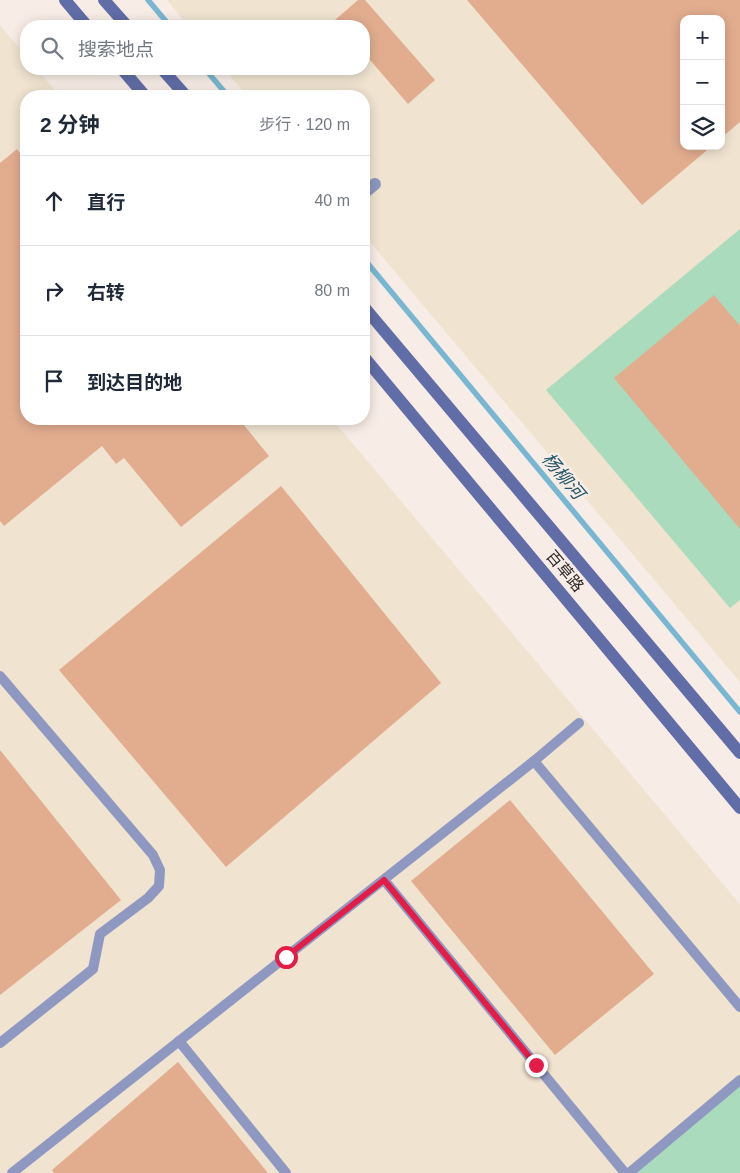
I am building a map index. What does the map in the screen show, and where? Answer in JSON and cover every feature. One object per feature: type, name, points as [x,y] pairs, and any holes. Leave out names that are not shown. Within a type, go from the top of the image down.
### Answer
[{"type":"street","points":[[65,0],[82,20]]},
{"type":"street","points":[[104,0],[122,20]]},
{"type":"street","points":[[127,75],[140,90]]},
{"type":"street","points":[[167,75],[181,90]]},
{"type":"street","points":[[370,188],[375,184]]},
{"type":"street","name":"百草路","points":[[370,314],[740,753]]},
{"type":"street","name":"百草路","points":[[370,364],[740,808]]},
{"type":"lane","points":[[0,676],[153,855],[160,870],[159,886],[148,898],[100,934],[93,969],[0,1043]]},
{"type":"lane","points":[[13,1173],[534,761],[579,723]]},
{"type":"lane","points":[[534,761],[740,1007]]},
{"type":"lane","points":[[384,880],[625,1173]]},
{"type":"lane","points":[[179,1041],[286,1173]]},
{"type":"lane","points":[[629,1173],[740,1080]]},
{"type":"shaded area","points":[[167,0],[740,0],[740,682],[370,242],[370,90],[242,90],[229,75],[370,75],[370,20],[183,20]]},
{"type":"shaded area","points":[[0,25],[20,49],[20,75],[42,75],[55,90],[20,90],[20,425],[337,425],[740,904],[740,1173],[0,1173]]},
{"type":"green space","points":[[740,229],[740,600],[730,608],[546,390]]},
{"type":"green space","points":[[740,1081],[740,1173],[634,1173]]},
{"type":"building","points":[[358,0],[365,0],[435,80],[408,104],[370,60],[370,20],[335,20]]},
{"type":"building","points":[[467,0],[740,0],[740,122],[725,135],[725,15],[680,15],[680,150],[707,150],[642,205]]},
{"type":"building","points":[[17,149],[20,153],[20,425],[244,425],[269,456],[181,527],[124,458],[116,464],[102,446],[4,526],[0,521],[0,163]]},
{"type":"building","points":[[714,295],[740,326],[740,529],[614,378]]},
{"type":"building","points":[[281,486],[441,683],[226,867],[59,670]]},
{"type":"building","points":[[0,750],[121,900],[0,995]]},
{"type":"building","points":[[510,800],[654,974],[555,1055],[411,881]]},
{"type":"building","points":[[178,1062],[268,1173],[54,1173],[52,1170]]},
{"type":"waterway","name":"杨柳河","points":[[148,0],[165,20]]},
{"type":"waterway","name":"杨柳河","points":[[210,75],[223,90]]},
{"type":"waterway","name":"杨柳河","points":[[370,266],[740,712]]},
{"type":"route","points":[[286,957],[384,880],[536,1065]]}]
